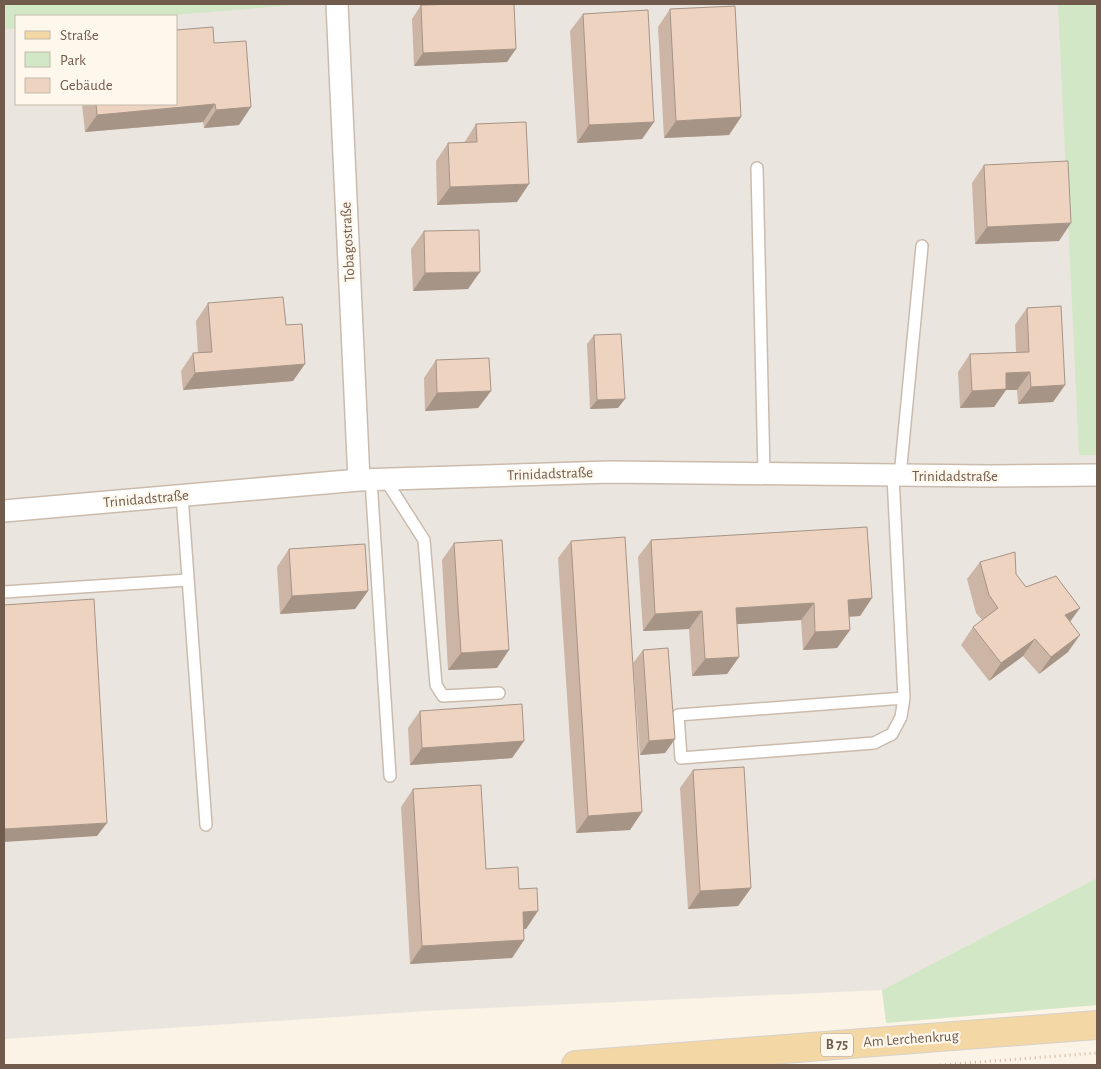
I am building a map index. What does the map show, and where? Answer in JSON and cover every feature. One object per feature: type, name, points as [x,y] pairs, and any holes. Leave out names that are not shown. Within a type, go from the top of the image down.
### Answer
[{"type":"main road","name":"Am Lerchenkrug","points":[[576,1065],[1097,1025]]},
{"type":"street","name":"Tobagostraße","points":[[337,4],[372,480]]},
{"type":"street","name":"Trinidadstraße","points":[[4,511],[372,480],[610,472],[897,476],[1097,475]]},
{"type":"lane","points":[[757,168],[764,473]]},
{"type":"lane","points":[[904,698],[678,715],[681,758],[874,743],[892,734],[901,717],[904,698],[897,476],[922,246]]},
{"type":"lane","points":[[372,480],[424,540],[436,685],[442,696],[499,693]]},
{"type":"lane","points":[[372,480],[390,776]]},
{"type":"lane","points":[[182,495],[206,825]]},
{"type":"lane","points":[[4,592],[188,580]]},
{"type":"path","points":[[940,1065],[1097,1053]]},
{"type":"shaded area","points":[[4,4],[1097,4],[1097,878],[882,990],[442,1010],[4,1039]]},
{"type":"green space","points":[[4,4],[307,4],[171,15],[15,15],[15,28],[4,29]]},
{"type":"green space","points":[[1058,4],[1097,4],[1097,455],[1079,455]]},
{"type":"green space","points":[[1097,878],[1097,1005],[886,1023],[882,990]]},
{"type":"building","points":[[514,4],[516,49],[423,53],[421,5]]},
{"type":"building","points":[[735,6],[741,117],[676,121],[670,9]]},
{"type":"building","points":[[648,10],[654,122],[589,125],[583,14]]},
{"type":"building","points":[[213,27],[214,43],[246,41],[251,107],[216,110],[215,104],[97,115],[96,105],[178,105],[178,30]]},
{"type":"building","points":[[526,122],[529,184],[450,187],[448,143],[477,142],[476,124]]},
{"type":"building","points":[[1068,161],[1071,223],[987,227],[984,165]]},
{"type":"building","points":[[479,230],[480,272],[425,273],[424,231]]},
{"type":"building","points":[[283,297],[286,325],[302,324],[305,364],[195,373],[193,353],[212,352],[208,303]]},
{"type":"building","points":[[1061,306],[1065,385],[1031,387],[1030,372],[1006,373],[1006,389],[972,391],[970,354],[1029,352],[1027,308]]},
{"type":"building","points":[[621,334],[625,399],[597,400],[594,335]]},
{"type":"building","points":[[489,358],[491,391],[437,393],[436,360]]},
{"type":"building","points":[[867,527],[872,598],[848,600],[850,630],[815,632],[814,603],[736,608],[739,657],[705,659],[702,611],[655,614],[651,540]]},
{"type":"building","points":[[625,537],[642,812],[588,816],[571,541]]},
{"type":"building","points":[[502,540],[509,650],[461,653],[454,543]]},
{"type":"building","points":[[365,544],[368,591],[292,596],[289,549]]},
{"type":"building","points":[[1015,552],[1016,574],[1026,587],[1056,576],[1080,608],[1065,615],[1080,635],[1051,657],[1035,639],[1001,663],[973,627],[998,608],[989,595],[980,562]]},
{"type":"building","points":[[94,599],[107,823],[4,829],[4,605]]},
{"type":"building","points":[[668,648],[675,739],[649,741],[643,650]]},
{"type":"building","points":[[522,704],[524,741],[422,748],[420,711]]},
{"type":"building","points":[[744,767],[751,888],[700,891],[693,770]]},
{"type":"building","points":[[481,785],[486,869],[518,867],[519,889],[537,888],[538,911],[523,912],[524,940],[422,946],[413,789]]}]
